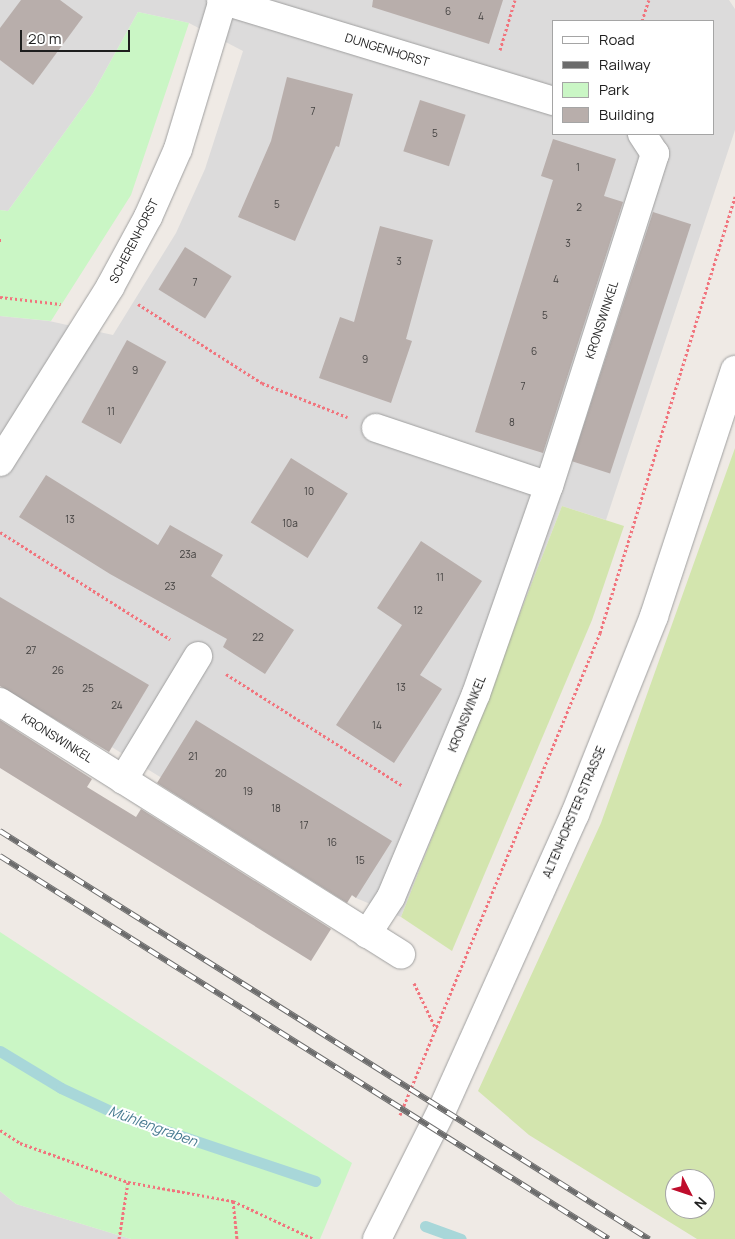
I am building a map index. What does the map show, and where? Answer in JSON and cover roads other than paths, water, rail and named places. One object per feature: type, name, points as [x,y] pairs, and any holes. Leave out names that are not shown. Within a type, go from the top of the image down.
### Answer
[{"type":"street","name":"DUNGENHORST","points":[[222,0],[552,100]]},
{"type":"street","name":"SCHERENHORST","points":[[0,462],[103,298],[148,217],[178,149],[222,0]]},
{"type":"street","name":"KRONSWINKEL","points":[[367,934],[391,897],[476,694],[549,486],[648,144]]},
{"type":"street","name":"ALTENHORSTER STRASSE","points":[[377,1239],[442,1110],[575,814],[654,616],[735,370]]},
{"type":"street","points":[[376,428],[549,486]]},
{"type":"street","points":[[123,780],[198,656]]},
{"type":"street","name":"KRONSWINKEL","points":[[0,702],[401,955]]},
{"type":"waterway","name":"Mühlengraben","points":[[0,1051],[61,1088],[119,1115],[315,1181]]},
{"type":"waterway","name":"Mühlengraben","points":[[425,1226],[461,1239]]},
{"type":"railway","points":[[0,831],[649,1239]]},
{"type":"railway","points":[[0,856],[609,1239]]}]
